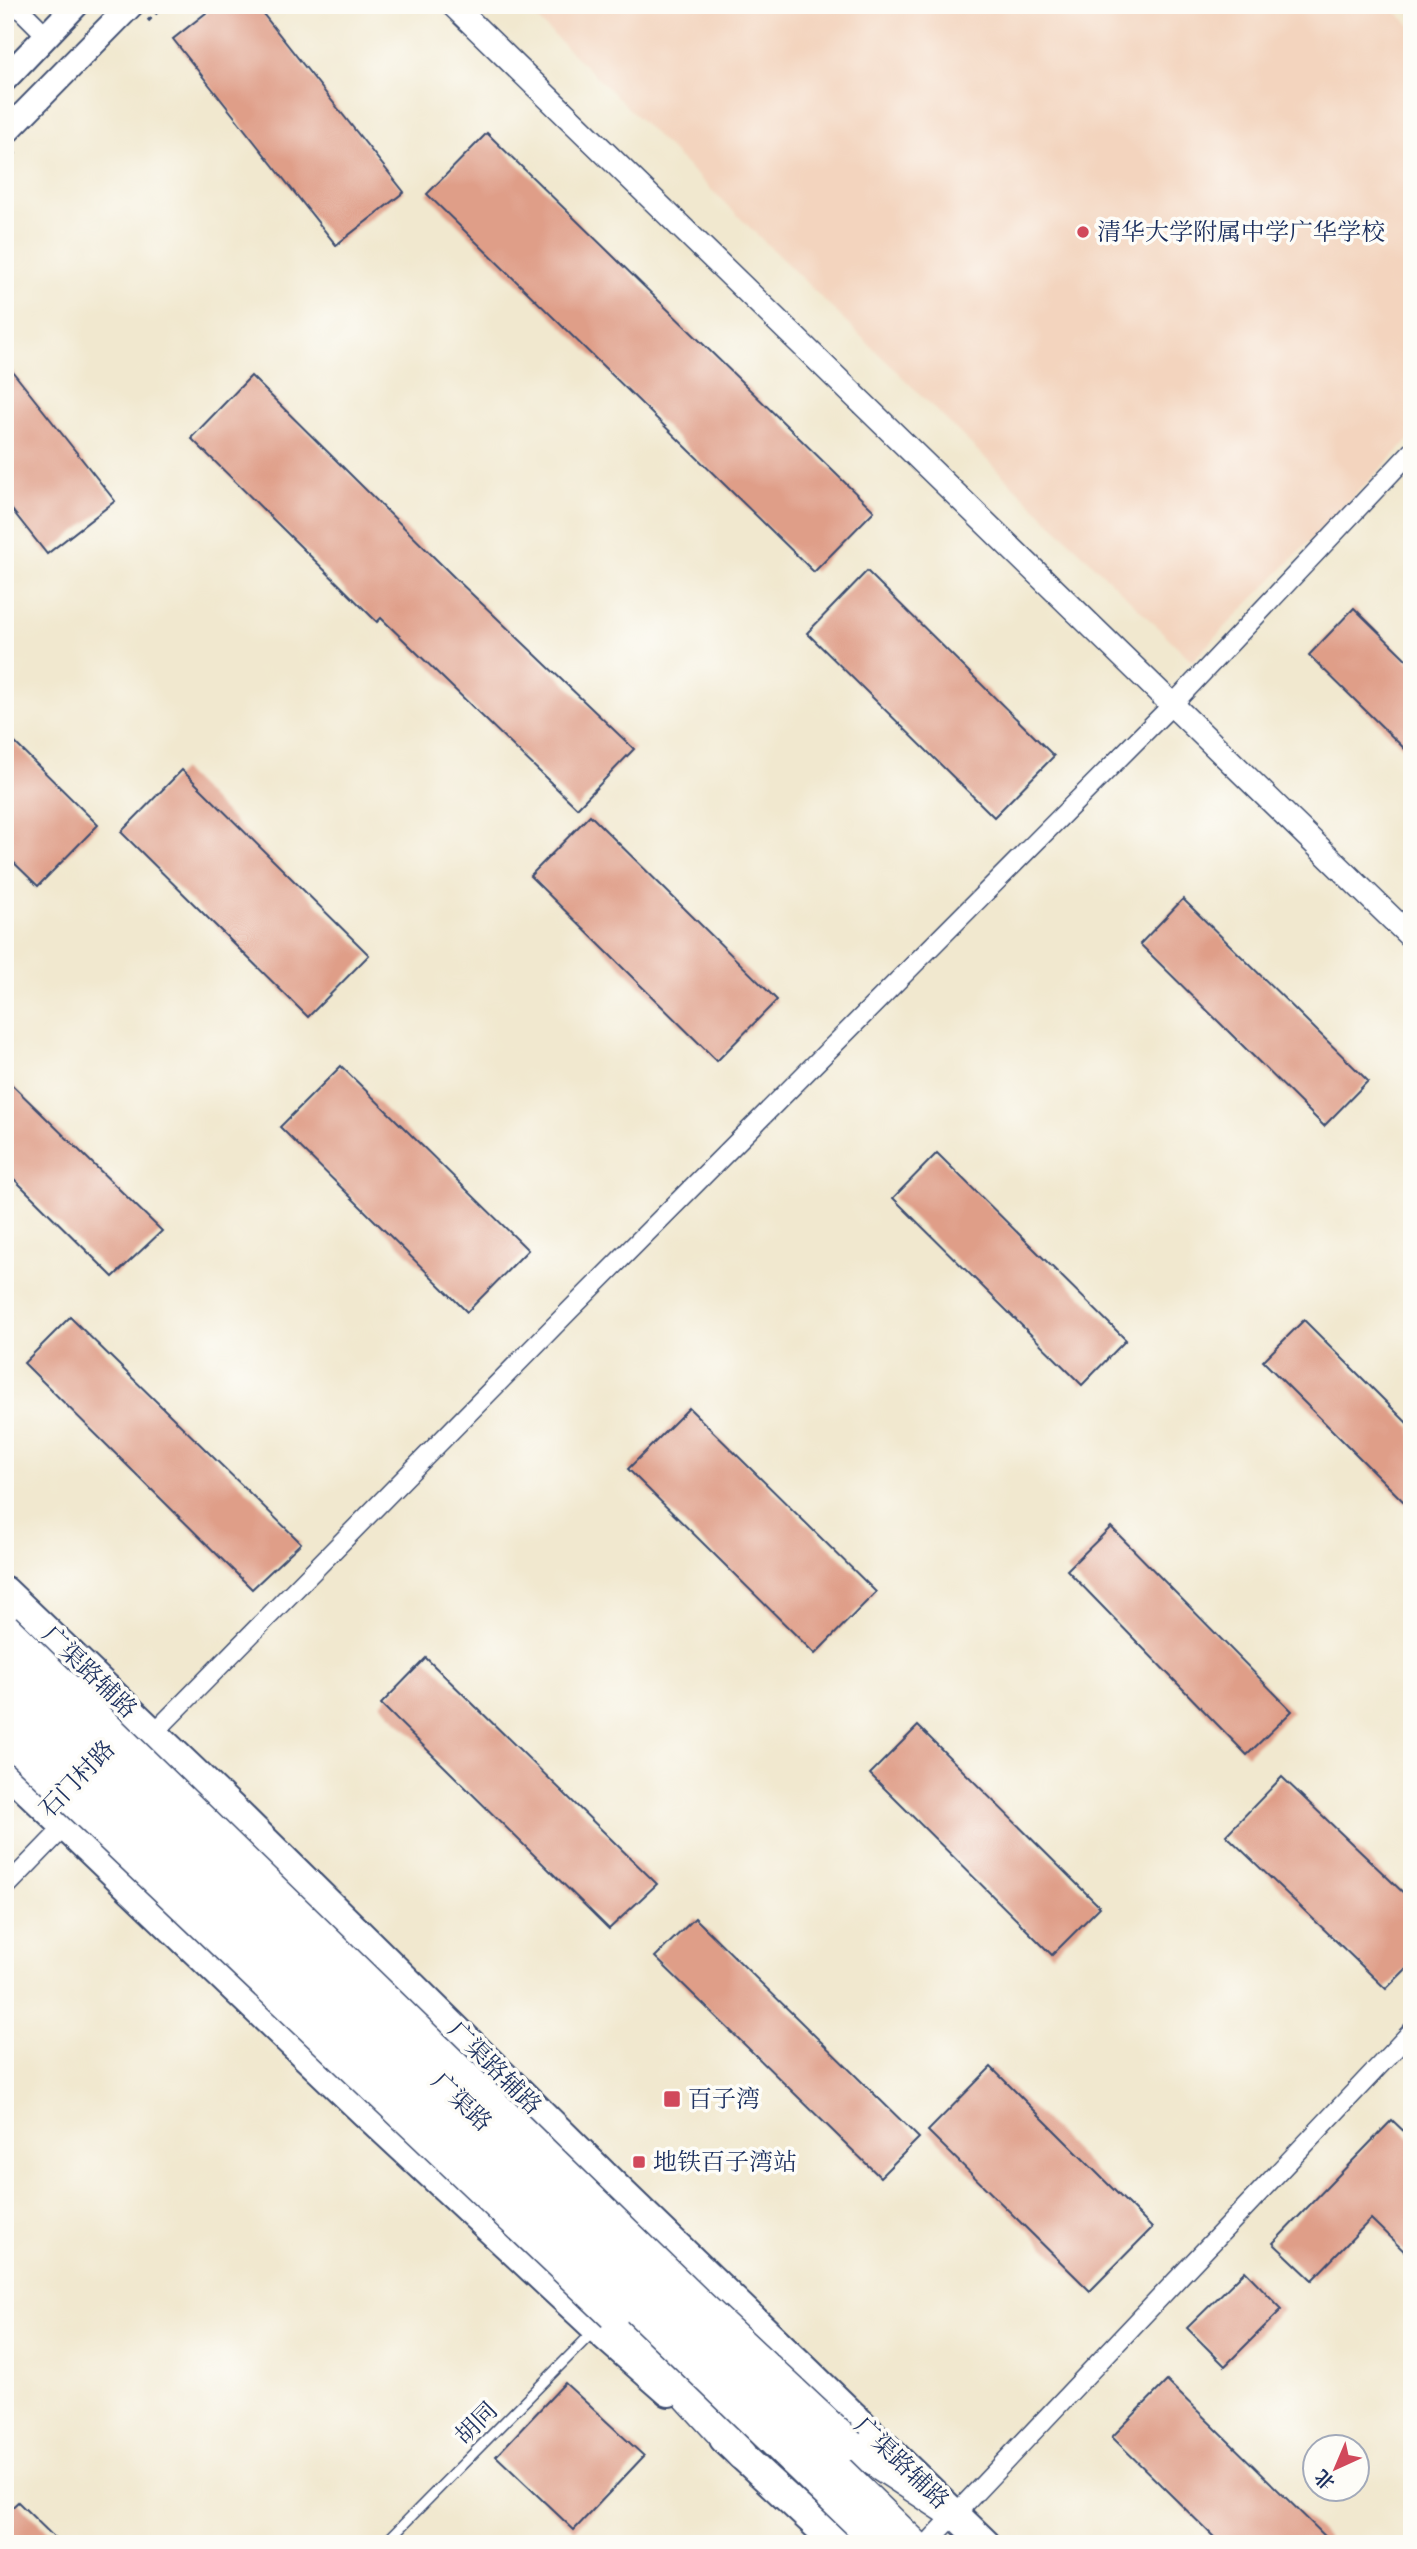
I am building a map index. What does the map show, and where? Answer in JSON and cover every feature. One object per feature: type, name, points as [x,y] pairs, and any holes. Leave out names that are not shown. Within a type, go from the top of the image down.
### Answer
[{"type":"highway","points":[[5,1628],[697,2302],[850,2445],[955,2514]]},
{"type":"highway","name":"广渠路","points":[[5,1664],[419,2060],[914,2544]]},
{"type":"highway","name":"广渠路","points":[[5,1699],[880,2544]]},
{"type":"highway","points":[[5,1736],[742,2455]]},
{"type":"main road","points":[[5,79],[76,5]]},
{"type":"main road","points":[[5,133],[131,5]]},
{"type":"main road","name":"广渠路辅路","points":[[6,1592],[307,1881],[614,2185],[986,2544]]},
{"type":"main road","points":[[5,1769],[215,1968],[605,2322]]},
{"type":"main road","points":[[742,2455],[837,2544]]},
{"type":"street","points":[[16,5],[47,36]]},
{"type":"street","points":[[453,5],[1412,938]]},
{"type":"street","name":"石门村路","points":[[5,1888],[559,1321],[1172,704],[1412,452]]},
{"type":"street","points":[[5,1658],[11,1647],[11,1612],[6,1592]]},
{"type":"street","points":[[215,1968],[222,1923],[238,1900],[253,1886],[279,1878],[307,1881]]},
{"type":"street","points":[[927,2544],[1412,2032]]},
{"type":"lane","name":"胡同","points":[[384,2544],[605,2322]]},
{"type":"shaded area","name":"清华大学附属中学广华学校","points":[[523,5],[1389,5],[1412,27],[1412,437],[1192,661]]},
{"type":"building","points":[[216,5],[256,5],[404,192],[336,245],[173,39]]},
{"type":"building","points":[[487,133],[874,511],[814,572],[427,194]]},
{"type":"building","points":[[5,362],[115,501],[47,554],[5,501]]},
{"type":"building","points":[[251,376],[455,578],[634,749],[577,808],[381,618],[377,622],[191,438]]},
{"type":"building","points":[[867,571],[1054,756],[994,817],[807,633]]},
{"type":"building","points":[[1354,608],[1412,665],[1412,756],[1309,655]]},
{"type":"building","points":[[5,733],[98,825],[38,886],[5,854]]},
{"type":"building","points":[[182,770],[369,955],[308,1017],[121,832]]},
{"type":"building","points":[[590,815],[777,1000],[717,1061],[530,876]]},
{"type":"building","points":[[1183,899],[1368,1081],[1324,1126],[1140,944]]},
{"type":"building","points":[[341,1066],[528,1250],[467,1312],[280,1127]]},
{"type":"building","points":[[5,1078],[162,1231],[113,1277],[5,1170]]},
{"type":"building","points":[[937,1153],[1126,1340],[1082,1385],[893,1198]]},
{"type":"building","points":[[70,1317],[301,1543],[252,1589],[24,1363]]},
{"type":"building","points":[[1304,1320],[1412,1428],[1412,1510],[1263,1361]]},
{"type":"building","points":[[689,1408],[876,1592],[815,1654],[628,1469]]},
{"type":"building","points":[[1111,1527],[1292,1711],[1247,1755],[1067,1570]]},
{"type":"building","points":[[426,1658],[657,1884],[609,1929],[381,1704]]},
{"type":"building","points":[[918,1726],[1100,1907],[1052,1955],[870,1774]]},
{"type":"building","points":[[1282,1777],[1412,1901],[1412,1963],[1386,1989],[1226,1835]]},
{"type":"building","points":[[695,1918],[919,2138],[880,2177],[655,1957]]},
{"type":"building","points":[[991,2067],[1152,2228],[1090,2291],[928,2131]]},
{"type":"building","points":[[1392,2120],[1412,2139],[1412,2259],[1371,2219],[1312,2280],[1273,2243]]},
{"type":"building","points":[[1245,2271],[1282,2309],[1225,2366],[1187,2328]]},
{"type":"building","points":[[1167,2381],[1333,2544],[1221,2544],[1112,2437]]},
{"type":"building","points":[[565,2383],[644,2456],[574,2530],[496,2456]]},
{"type":"building","points":[[18,2502],[61,2544],[5,2544],[5,2514]]},
{"type":"place","name":"清华大学附属中学广华学校","points":[[1083,232]]},
{"type":"place","name":"百子湾","points":[[672,2099]]},
{"type":"place","name":"地铁百子湾站","points":[[639,2162]]}]
